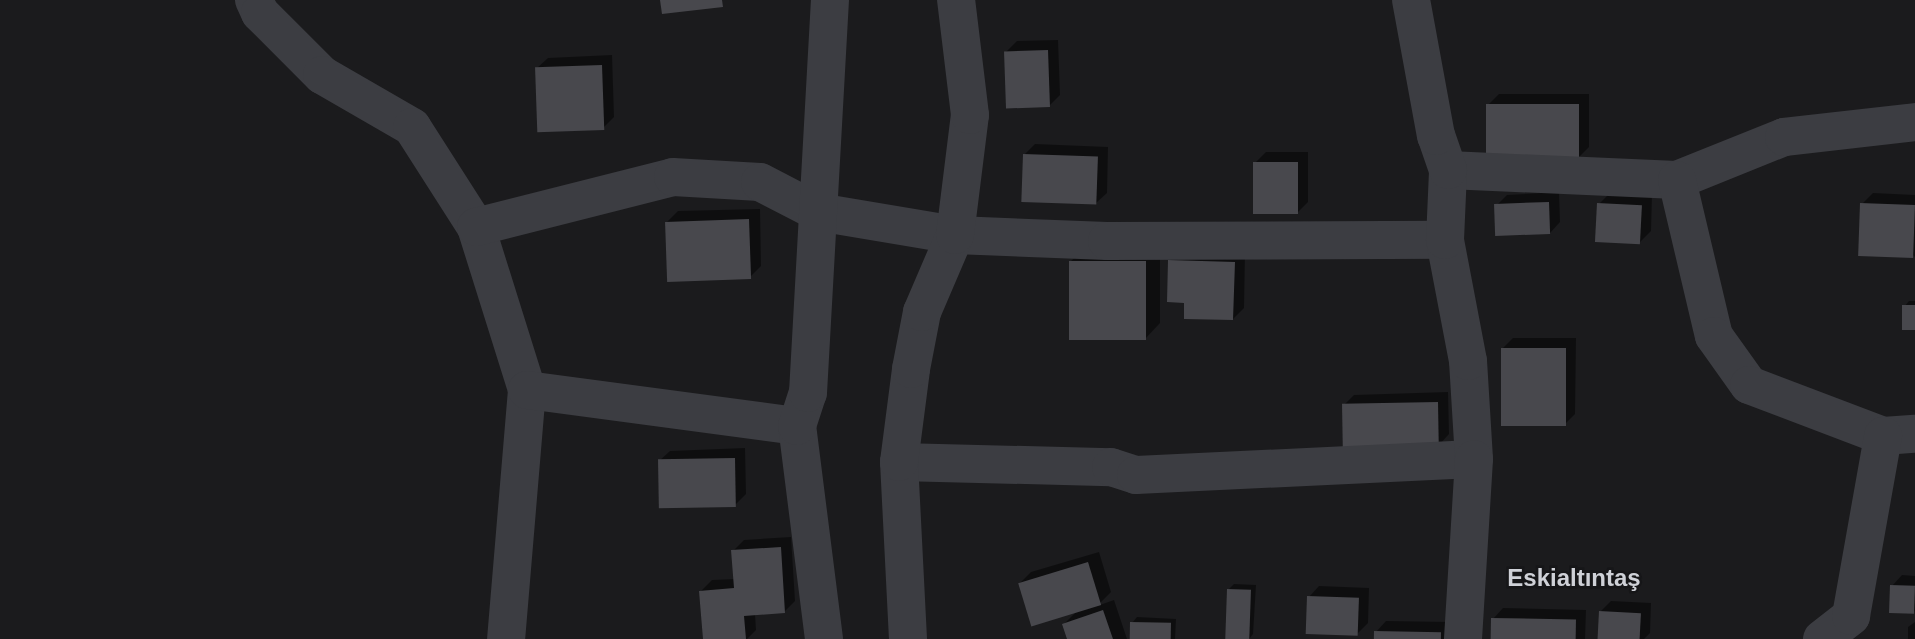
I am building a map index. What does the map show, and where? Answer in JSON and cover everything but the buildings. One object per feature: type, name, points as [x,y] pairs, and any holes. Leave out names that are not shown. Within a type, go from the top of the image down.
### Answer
[{"type":"street","points":[[254,0],[260,13],[322,75],[412,127],[476,227],[527,390],[506,639]]},
{"type":"street","points":[[824,639],[797,426],[808,393],[830,0]]},
{"type":"street","points":[[908,639],[899,462],[911,369],[922,312],[955,235],[970,115],[956,0]]},
{"type":"street","points":[[1411,0],[1436,136],[1448,170],[1445,240],[1468,361],[1474,459],[1463,639]]},
{"type":"street","points":[[1448,170],[1677,180],[1784,137],[1915,122]]},
{"type":"street","points":[[476,227],[673,177],[760,183],[818,212],[955,235],[1107,241],[1445,240]]},
{"type":"street","points":[[1677,180],[1714,336],[1749,385],[1899,435],[1851,616],[1822,639]]},
{"type":"street","points":[[527,390],[797,426]]},
{"type":"street","points":[[899,462],[1111,467],[1136,475],[1474,459]]},
{"type":"district","name":"Eskialtıntaş","points":[[1574,578]]}]
